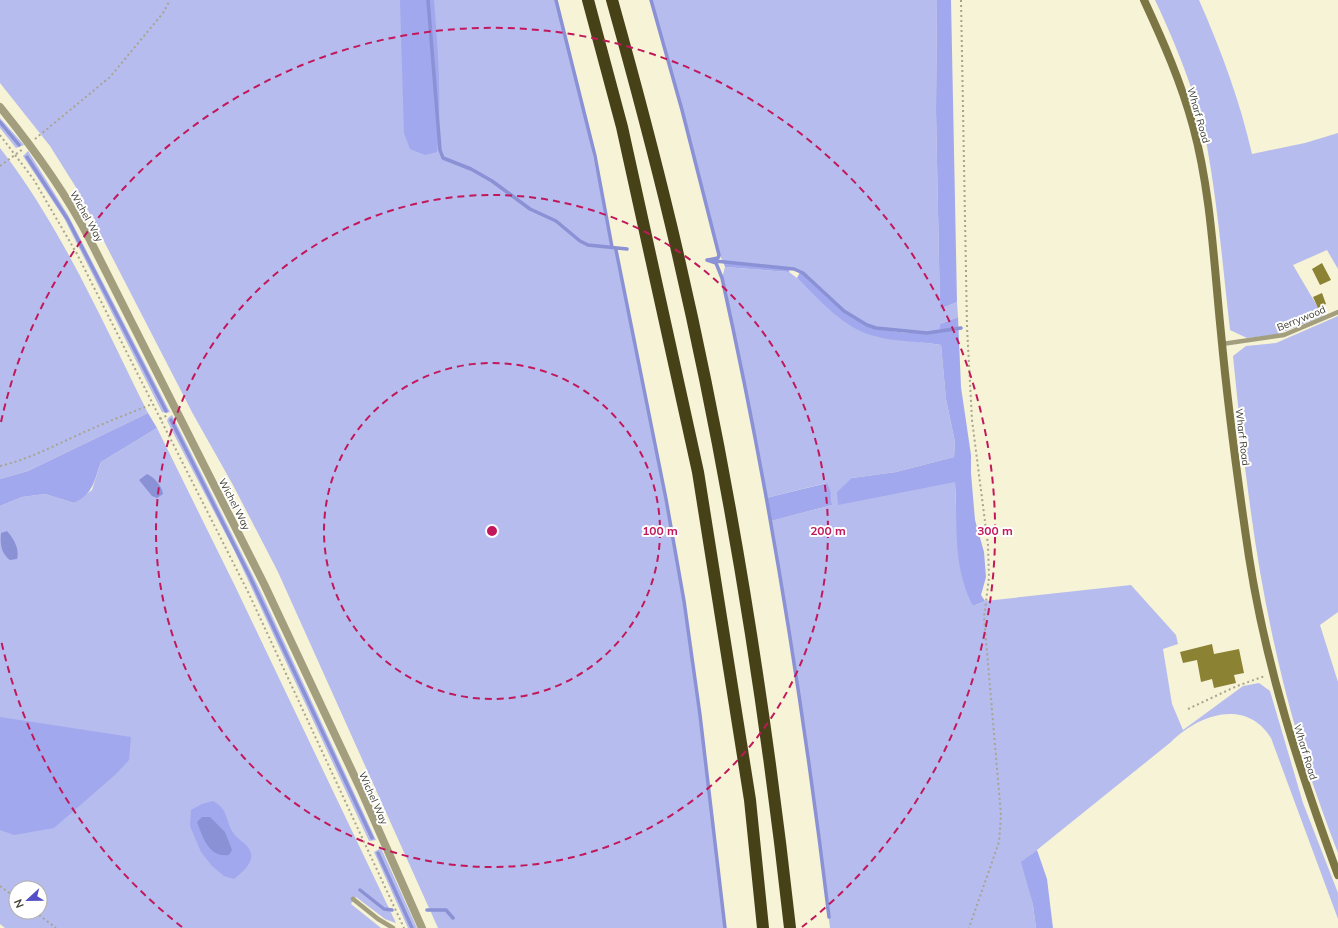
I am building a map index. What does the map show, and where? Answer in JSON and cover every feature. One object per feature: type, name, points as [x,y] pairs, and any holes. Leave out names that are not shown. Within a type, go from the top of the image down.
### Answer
[{"type":"highway","points":[[588,0],[622,127],[698,472],[750,800],[763,928]]},
{"type":"highway","points":[[612,0],[647,127],[672,228],[723,473],[776,802],[790,928]]},
{"type":"main road","name":"Wharf Road","points":[[1144,0],[1176,72],[1197,144],[1208,212],[1222,344],[1249,559],[1266,648],[1291,739],[1314,812],[1338,875]]},
{"type":"street","name":"Wichel Way","points":[[0,107],[45,165],[68,199],[86,232],[264,584],[360,788],[422,928]]},
{"type":"lane","name":"Berrywood","points":[[1222,344],[1284,335],[1338,312]]},
{"type":"lane","points":[[353,899],[378,919],[393,928]]},
{"type":"path","points":[[37,138],[110,77],[163,13],[170,0]]},
{"type":"path","points":[[961,0],[967,335],[972,420],[988,545],[989,578],[984,617],[1001,815],[999,842],[969,928]]},
{"type":"path","points":[[0,135],[16,155],[53,211],[249,594],[404,928]]},
{"type":"path","points":[[0,166],[16,155]]},
{"type":"path","points":[[0,466],[25,460],[86,431],[152,404]]},
{"type":"path","points":[[1188,709],[1254,679]]},
{"type":"path","points":[[46,920],[56,928]]},
{"type":"shaded area","points":[[0,0],[556,0],[577,79],[612,247],[616,250],[666,499],[684,601],[700,715],[725,928],[438,928],[278,572],[233,485],[193,414],[77,189],[50,146],[0,83]]},
{"type":"shaded area","points":[[400,0],[434,0],[439,76],[437,152],[425,155],[410,149],[404,133]]},
{"type":"shaded area","points":[[651,0],[937,0],[936,111],[940,309],[957,302],[958,317],[940,324],[940,332],[936,333],[907,333],[881,328],[856,319],[844,311],[810,280],[794,269],[723,261],[719,255],[682,110]]},
{"type":"shaded area","points":[[937,0],[951,0],[957,302],[940,309],[936,111]]},
{"type":"shaded area","points":[[1155,0],[1199,0],[1229,76],[1242,115],[1252,154],[1305,143],[1338,133],[1338,269],[1327,250],[1293,265],[1323,316],[1275,335],[1247,338],[1230,330],[1220,238],[1207,146],[1186,72]]},
{"type":"shaded area","points":[[0,118],[24,145],[16,148],[0,128]]},
{"type":"shaded area","points":[[0,148],[43,210],[62,243],[98,311],[148,413],[28,471],[0,479]]},
{"type":"shaded area","points":[[28,151],[68,215],[170,412],[162,412],[64,218],[23,156]]},
{"type":"shaded area","points":[[723,261],[790,268],[789,272],[725,267]]},
{"type":"shaded area","points":[[725,267],[789,272],[829,308],[875,336],[941,345],[946,399],[955,442],[954,457],[896,472],[852,478],[955,482],[956,508],[973,606],[985,601],[1131,585],[1176,635],[1178,644],[1163,649],[1172,704],[1183,730],[1243,686],[1259,683],[1270,691],[1303,803],[1338,893],[1338,919],[1271,738],[1261,726],[1249,718],[1236,714],[1222,714],[1208,718],[1182,732],[1022,862],[1033,905],[1036,928],[830,928],[803,724],[771,521],[832,505],[831,492],[826,483],[766,498],[722,278]]},
{"type":"shaded area","points":[[800,272],[830,299],[857,320],[881,329],[907,333],[936,333],[940,332],[940,324],[958,317],[961,387],[971,455],[975,520],[984,552],[986,577],[981,595],[985,601],[973,606],[966,591],[962,576],[957,545],[955,482],[838,505],[837,492],[852,478],[896,472],[954,457],[955,442],[946,399],[941,345],[874,336],[852,327],[832,312],[797,278]]},
{"type":"shaded area","points":[[1338,316],[1338,612],[1320,625],[1338,682],[1338,853],[1320,805],[1296,731],[1269,619],[1250,507],[1233,356],[1246,346],[1276,343]]},
{"type":"shaded area","points":[[148,413],[157,428],[101,462],[95,481],[86,495],[81,499],[74,503],[45,494],[22,497],[0,506],[0,479],[28,471]]},
{"type":"shaded area","points":[[172,415],[260,590],[376,840],[369,841],[235,552],[167,421]]},
{"type":"shaded area","points":[[157,428],[235,586],[396,923],[385,919],[356,897],[351,904],[381,928],[5,928],[0,924],[0,506],[22,497],[45,494],[74,503],[92,490],[101,462]]},
{"type":"shaded area","points":[[147,474],[155,480],[161,488],[163,494],[157,498],[152,496],[139,480]]},
{"type":"shaded area","points":[[827,483],[831,492],[832,505],[771,521],[766,498]]},
{"type":"shaded area","points":[[7,531],[17,547],[17,559],[10,560],[2,548],[1,533]]},
{"type":"shaded area","points":[[0,717],[131,737],[129,760],[116,774],[54,828],[14,835],[0,830]]},
{"type":"shaded area","points":[[213,801],[224,811],[233,833],[245,844],[251,854],[251,859],[246,868],[234,879],[224,876],[212,866],[201,852],[190,826],[191,810],[202,804]]},
{"type":"shaded area","points":[[202,817],[210,817],[225,832],[232,850],[229,855],[216,853],[208,846],[197,822]]},
{"type":"shaded area","points":[[381,848],[417,928],[408,928],[374,852]]},
{"type":"shaded area","points":[[1037,850],[1047,879],[1053,928],[1036,928],[1033,905],[1021,862]]},
{"type":"building","points":[[1322,263],[1331,280],[1320,285],[1312,269]]},
{"type":"building","points":[[1322,293],[1326,304],[1318,308],[1313,297]]},
{"type":"building","points":[[1212,644],[1214,654],[1239,649],[1244,673],[1234,675],[1236,683],[1214,688],[1212,679],[1201,682],[1197,660],[1183,663],[1180,652]]},
{"type":"waterway","points":[[428,0],[440,150],[443,158],[471,169],[492,181],[530,209],[556,221],[580,241],[588,245],[627,249]]},
{"type":"waterway","points":[[556,0],[595,156],[612,247]]},
{"type":"waterway","points":[[651,0],[682,110],[719,255],[718,258],[708,260]]},
{"type":"waterway","points":[[0,122],[19,145]]},
{"type":"waterway","points":[[27,157],[68,220],[166,411]]},
{"type":"waterway","points":[[616,250],[666,499],[684,601],[700,715],[725,928]]},
{"type":"waterway","points":[[707,260],[716,263],[722,278],[770,516],[808,756],[829,917]]},
{"type":"waterway","points":[[715,261],[794,269],[803,273],[844,311],[867,325],[876,328],[927,333],[961,328]]},
{"type":"waterway","points":[[171,420],[250,577],[372,838]]},
{"type":"waterway","points":[[378,853],[412,928]]},
{"type":"waterway","points":[[360,890],[384,909],[392,910]]},
{"type":"waterway","points":[[427,910],[446,910],[453,918]]}]
